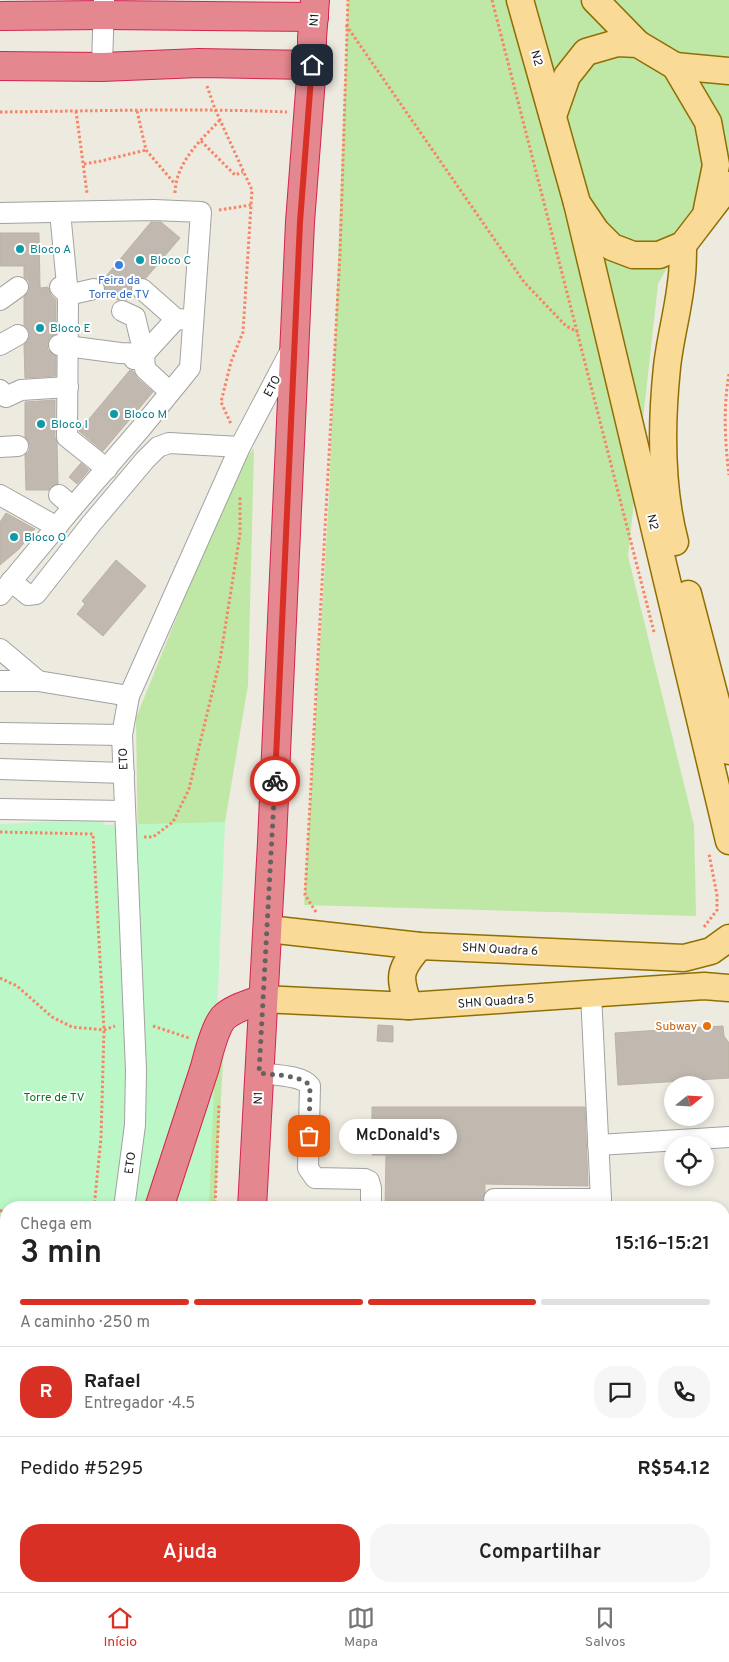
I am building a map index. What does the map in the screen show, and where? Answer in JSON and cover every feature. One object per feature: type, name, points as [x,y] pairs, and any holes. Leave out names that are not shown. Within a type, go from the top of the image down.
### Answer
[{"type":"highway","points":[[0,16],[104,8],[314,9]]},
{"type":"highway","name":"N1","points":[[252,1201],[262,999],[268,929],[293,346],[314,9]]},
{"type":"highway","points":[[0,66],[102,67],[199,63],[312,65]]},
{"type":"highway","points":[[161,1201],[205,1067],[210,1045],[223,1019],[239,1008],[262,999]]},
{"type":"main road","name":"N2","points":[[520,0],[577,203],[719,846]]},
{"type":"main road","points":[[595,0],[638,44],[675,66],[729,70]]},
{"type":"main road","points":[[553,116],[567,76],[586,52],[617,43],[638,44]]},
{"type":"main road","points":[[675,66],[708,122],[716,165],[706,215]]},
{"type":"main road","points":[[577,203],[596,231],[612,247],[633,255],[659,255],[683,245],[729,185]]},
{"type":"main road","name":"N2","points":[[683,245],[681,282],[666,374],[662,428],[664,479],[671,528],[729,751]]},
{"type":"main road","name":"SHN Quadra 6","points":[[268,929],[420,946],[684,958],[711,950],[729,938]]},
{"type":"main road","points":[[409,1006],[403,989],[402,971],[408,960],[420,946]]},
{"type":"main road","name":"SHN Quadra 5","points":[[262,999],[409,1006],[704,986],[729,988]]},
{"type":"street","points":[[102,67],[104,8]]},
{"type":"street","points":[[0,213],[89,211],[201,212],[185,320],[190,368],[164,387],[146,430],[68,504],[58,527],[5,588],[28,595],[36,594],[91,524],[158,447],[169,443],[240,447]]},
{"type":"street","points":[[60,212],[64,291],[64,346],[61,389],[67,437],[107,469]]},
{"type":"street","points":[[0,300],[18,287]]},
{"type":"street","points":[[142,288],[185,320]]},
{"type":"street","points":[[64,291],[94,289]]},
{"type":"street","points":[[122,312],[135,317],[137,357],[164,387]]},
{"type":"street","points":[[137,357],[185,320]]},
{"type":"street","points":[[0,345],[18,335]]},
{"type":"street","points":[[64,346],[137,357]]},
{"type":"street","name":"ETO","points":[[125,1201],[135,1125],[136,1070],[122,735],[129,696],[240,447],[293,346]]},
{"type":"street","points":[[13,390],[61,389]]},
{"type":"street","points":[[9,501],[58,527]]},
{"type":"street","points":[[68,504],[91,524]]},
{"type":"street","points":[[0,649],[38,681]]},
{"type":"street","points":[[0,681],[38,681],[129,696]]},
{"type":"street","points":[[0,733],[122,735]]},
{"type":"street","points":[[0,770],[124,773]]},
{"type":"street","points":[[0,809],[125,811]]},
{"type":"street","points":[[591,994],[601,1201]]},
{"type":"street","points":[[259,1073],[300,1079],[308,1083],[310,1086],[308,1168],[316,1178],[369,1181],[371,1201]]},
{"type":"street","points":[[598,1145],[729,1137]]},
{"type":"street","points":[[494,1199],[548,1201]]},
{"type":"path","points":[[338,936],[336,921],[316,912],[305,895],[340,254],[348,0]]},
{"type":"path","points":[[492,0],[656,641]]},
{"type":"path","points":[[346,25],[524,282],[566,326],[578,333]]},
{"type":"path","points":[[0,112],[215,109],[308,112]]},
{"type":"path","points":[[76,111],[89,211]]},
{"type":"path","points":[[138,111],[146,150],[175,185]]},
{"type":"path","points":[[174,211],[175,185],[182,165],[220,120]]},
{"type":"path","points":[[201,141],[235,175],[243,172]]},
{"type":"path","points":[[84,164],[146,150]]},
{"type":"path","points":[[201,212],[251,205]]},
{"type":"path","points":[[729,374],[725,397],[726,456],[729,476]]},
{"type":"path","points":[[0,832],[93,834],[104,1030],[101,1138],[95,1201]]},
{"type":"path","points":[[692,956],[692,934],[700,931],[717,910],[719,846]]},
{"type":"path","points":[[0,978],[17,986],[52,1017],[72,1027],[104,1030],[124,1022],[142,1023],[210,1045]]},
{"type":"path","points":[[215,1201],[219,1100]]},
{"type":"green space","points":[[348,0],[729,0],[729,165],[717,179],[658,284],[628,556],[694,825],[696,916],[304,905],[329,497]]},
{"type":"green space","points":[[254,448],[248,685],[225,822],[218,902],[136,1201],[134,1201],[138,851],[136,718],[234,475]]},
{"type":"green space","name":"Torre de TV","points":[[103,819],[104,825],[225,822],[209,1201],[0,1201],[0,824]]},
{"type":"green space","points":[[225,1024],[215,1201],[171,1201]]},
{"type":"building","name":"Bloco C","points":[[151,222],[161,222],[180,238],[146,278],[139,278],[133,282],[130,287],[132,295],[127,300],[117,300],[105,290],[102,281]]},
{"type":"building","name":"Bloco E","points":[[0,233],[39,233],[40,288],[48,287],[51,295],[56,300],[56,334],[50,337],[47,344],[48,350],[56,356],[56,376],[25,378],[24,345],[30,335],[24,325],[24,297],[29,292],[30,285],[24,277],[24,266],[0,266]]},
{"type":"building","name":"Bloco M","points":[[130,370],[153,392],[103,451],[79,431]]},
{"type":"building","name":"Bloco I","points":[[55,400],[58,484],[50,487],[49,490],[26,490],[25,455],[29,451],[30,446],[25,437],[25,402]]},
{"type":"building","points":[[81,463],[89,470],[77,484],[69,477]]},
{"type":"building","name":"Bloco O","points":[[6,513],[35,529],[19,549],[0,565],[0,522]]},
{"type":"building","points":[[116,560],[146,586],[103,636],[77,614],[85,604],[82,601]]},
{"type":"building","points":[[378,1025],[393,1026],[393,1042],[377,1041]]},
{"type":"building","points":[[723,1026],[724,1036],[729,1043],[729,1078],[714,1079],[714,1076],[664,1076],[664,1082],[618,1085],[615,1033]]},
{"type":"building","points":[[372,1107],[585,1107],[588,1186],[485,1184],[483,1201],[385,1201],[386,1155],[372,1155]]},
{"type":"way so far","points":[[275,781],[259,1073],[300,1079],[308,1083],[310,1086],[309,1136]]},
{"type":"place","name":"Bloco A","points":[[20,249]]},
{"type":"place","name":"Bloco C","points":[[140,260]]},
{"type":"place","name":"Feira da Torre de TV","points":[[119,265]]},
{"type":"place","name":"Bloco E","points":[[40,328]]},
{"type":"place","name":"Bloco M","points":[[114,414]]},
{"type":"place","name":"Bloco I","points":[[41,424]]},
{"type":"place","name":"Bloco O","points":[[14,537]]},
{"type":"place","name":"Subway","points":[[707,1026]]},
{"type":"place","name":"McDonald's","points":[[309,1136]]},
{"type":"route","points":[[275,781],[293,346],[312,65]]}]
